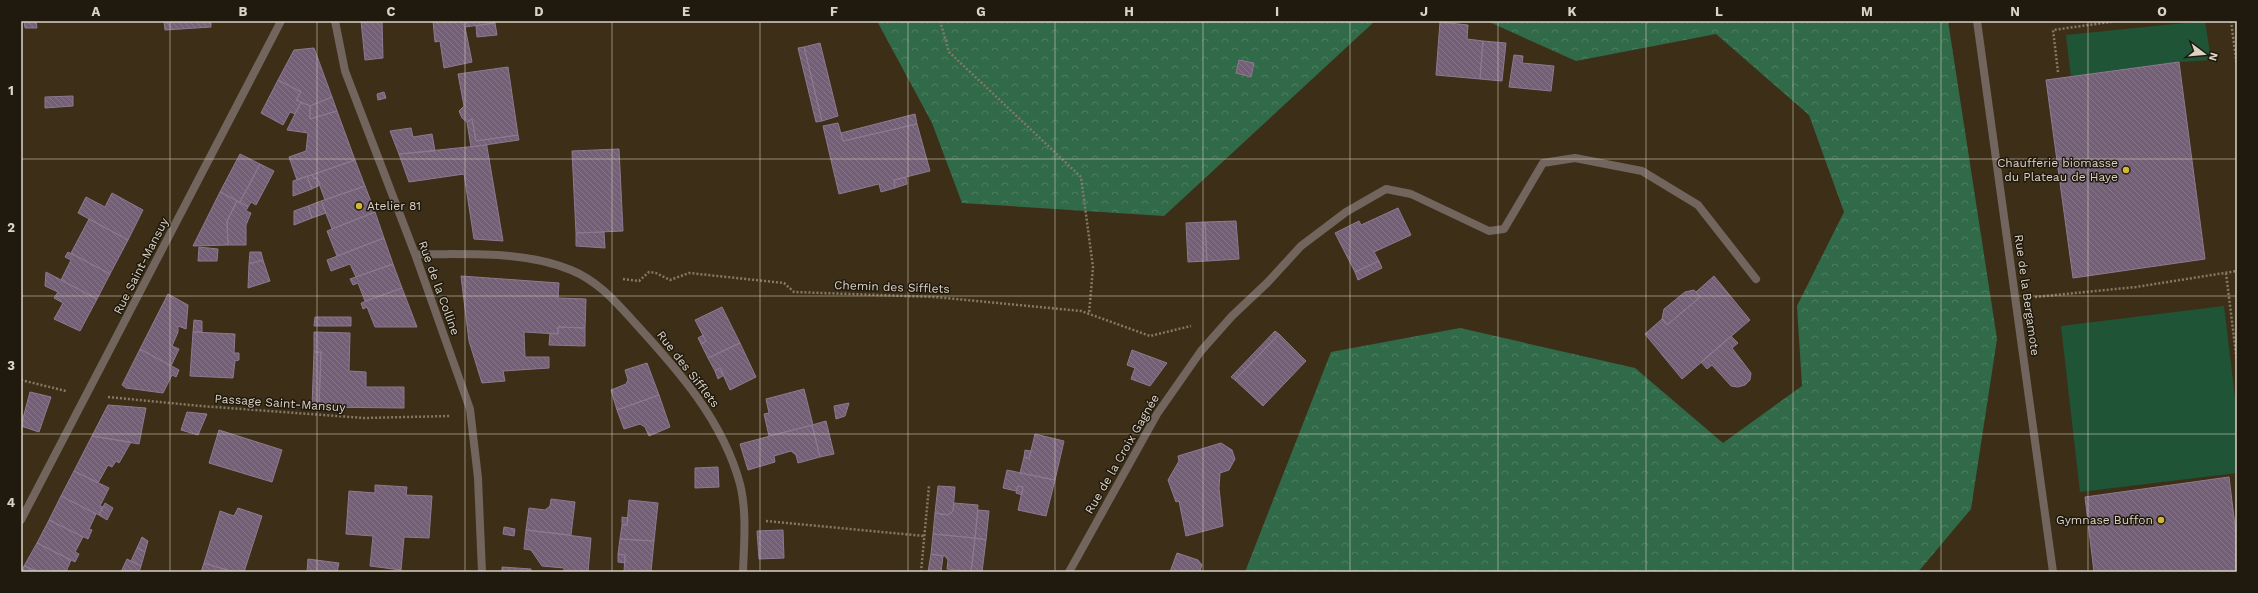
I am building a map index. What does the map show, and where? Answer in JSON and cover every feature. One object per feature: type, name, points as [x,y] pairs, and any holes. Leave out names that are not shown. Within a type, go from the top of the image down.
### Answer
[{"type":"street","name":"Rue Saint-Mansuy","points":[[21,520],[88,395],[282,21]]},
{"type":"street","name":"Rue de la Colline","points":[[335,21],[345,71],[415,254],[470,409],[478,478],[482,572]]},
{"type":"street","name":"Rue de la Bergamote","points":[[1977,21],[2053,572]]},
{"type":"street","name":"Rue de la Croix Gagnée","points":[[1069,572],[1157,414],[1201,351],[1232,316],[1268,284],[1301,246],[1346,212],[1386,189],[1411,194],[1489,231],[1504,229],[1543,163],[1575,158],[1642,171],[1698,205],[1756,279]]},
{"type":"street","name":"Rue des Sifflets","points":[[415,254],[524,258],[571,270],[602,288],[661,351],[692,390],[722,435],[740,486],[744,519],[743,572]]},
{"type":"path","points":[[940,21],[949,52],[1081,177],[1093,267],[1089,314]]},
{"type":"path","points":[[2058,72],[2053,30],[2117,21]]},
{"type":"path","points":[[2231,21],[2237,66]]},
{"type":"path","points":[[2061,294],[2136,287],[2237,271]]},
{"type":"path","name":"Chemin des Sifflets","points":[[602,288],[614,277],[635,282],[639,281],[649,272],[670,280],[689,274],[784,283],[794,292],[935,297],[1081,312],[1150,336],[1191,326]]},
{"type":"path","points":[[2226,273],[2237,362]]},
{"type":"path","points":[[21,380],[66,392]]},
{"type":"path","name":"Passage Saint-Mansuy","points":[[88,395],[201,406],[364,418],[449,416],[470,409]]},
{"type":"path","points":[[921,572],[929,486]]},
{"type":"path","points":[[744,519],[924,536]]},
{"type":"green space","points":[[877,21],[1375,21],[1164,216],[962,203],[932,123]]},
{"type":"green space","points":[[1487,21],[1948,21],[1997,339],[1971,509],[1918,572],[1245,572],[1331,352],[1460,328],[1635,368],[1723,443],[1802,386],[1797,306],[1844,212],[1809,115],[1716,34],[1576,61]]},
{"type":"green space","points":[[2205,21],[2211,60],[2179,62],[2071,77],[2066,35]]},
{"type":"green space","points":[[2224,306],[2237,414],[2237,473],[2080,492],[2061,326]]},
{"type":"building","points":[[24,21],[36,21],[37,28],[25,28]]},
{"type":"building","points":[[164,21],[211,21],[211,27],[165,30]]},
{"type":"building","points":[[361,21],[382,21],[383,58],[365,60]]},
{"type":"building","points":[[433,21],[495,21],[495,23],[465,27],[472,62],[444,68],[440,41],[435,42]]},
{"type":"building","points":[[1440,22],[1468,25],[1467,39],[1483,41],[1480,79],[1436,75]]},
{"type":"building","points":[[495,23],[497,35],[477,37],[476,26]]},
{"type":"building","points":[[1483,41],[1506,43],[1502,81],[1480,79]]},
{"type":"building","points":[[820,43],[838,116],[822,121],[804,47]]},
{"type":"building","points":[[804,47],[822,121],[816,122],[798,48]]},
{"type":"building","points":[[314,48],[332,97],[310,106],[296,100],[301,92],[278,80],[294,50]]},
{"type":"building","points":[[1514,55],[1523,56],[1522,63],[1554,66],[1551,91],[1509,87]]},
{"type":"building","points":[[1239,60],[1254,63],[1251,77],[1236,73]]},
{"type":"building","name":"Chaufferie biomasse du Plateau de Haye","points":[[2179,62],[2205,259],[2073,278],[2046,80]]},
{"type":"building","points":[[508,67],[518,135],[476,141],[472,119],[467,122],[462,118],[459,111],[464,106],[458,74]]},
{"type":"building","points":[[278,80],[301,92],[296,100],[301,102],[295,114],[290,112],[283,125],[261,113]]},
{"type":"building","points":[[384,92],[386,98],[378,100],[377,94]]},
{"type":"building","points":[[73,96],[73,106],[45,108],[45,97]]},
{"type":"building","points":[[332,97],[337,111],[310,119],[310,106]]},
{"type":"building","points":[[301,102],[310,106],[310,119],[337,111],[355,160],[297,180],[289,157],[306,151],[308,133],[287,130]]},
{"type":"building","points":[[915,114],[917,124],[843,141],[841,133]]},
{"type":"building","points":[[472,119],[476,141],[518,135],[519,140],[471,147],[467,122]]},
{"type":"building","points":[[838,123],[843,141],[917,124],[930,171],[894,180],[895,188],[881,192],[879,184],[839,194],[823,126]]},
{"type":"building","points":[[411,128],[413,137],[432,134],[435,151],[399,154],[390,131]]},
{"type":"building","points":[[487,145],[503,241],[474,239],[464,174],[409,182],[399,154]]},
{"type":"building","points":[[619,149],[623,231],[576,233],[572,151]]},
{"type":"building","points":[[240,154],[260,164],[240,202],[220,192]]},
{"type":"building","points":[[355,160],[365,186],[325,200],[317,178],[314,179],[312,175]]},
{"type":"building","points":[[260,164],[274,171],[256,205],[251,202],[248,207],[240,202]]},
{"type":"building","points":[[312,175],[314,179],[317,178],[320,185],[312,189],[307,176]]},
{"type":"building","points":[[307,176],[312,189],[293,196],[293,181]]},
{"type":"building","points":[[906,177],[907,184],[895,188],[894,180]]},
{"type":"building","points":[[365,186],[375,212],[332,229],[321,201]]},
{"type":"building","points":[[220,192],[237,201],[227,221],[228,245],[193,246]]},
{"type":"building","points":[[112,193],[143,210],[128,240],[78,213],[86,197],[105,207]]},
{"type":"building","points":[[237,201],[248,207],[246,211],[251,213],[246,225],[246,245],[228,245],[227,221]]},
{"type":"building","points":[[321,201],[326,213],[312,218],[308,206]]},
{"type":"building","points":[[308,206],[312,218],[294,225],[294,211]]},
{"type":"building","points":[[1398,208],[1411,235],[1374,252],[1379,261],[1355,272],[1335,233],[1359,221],[1361,225]]},
{"type":"building","points":[[375,212],[384,238],[337,256],[327,231]]},
{"type":"building","points":[[89,219],[128,240],[110,274],[71,253]]},
{"type":"building","points":[[1236,221],[1239,259],[1207,261],[1205,222]]},
{"type":"building","points":[[1205,222],[1207,261],[1188,262],[1186,223]]},
{"type":"building","points":[[604,232],[605,248],[576,246],[576,233]]},
{"type":"building","points":[[384,238],[393,264],[356,277],[350,264],[331,271],[327,260]]},
{"type":"building","points":[[199,247],[218,249],[217,261],[198,261]]},
{"type":"building","points":[[68,252],[110,274],[97,299],[61,280],[71,260],[65,257]]},
{"type":"building","points":[[250,252],[261,252],[263,260],[249,264]]},
{"type":"building","points":[[263,260],[270,281],[248,288],[249,264]]},
{"type":"building","points":[[1379,261],[1382,268],[1358,280],[1355,272]]},
{"type":"building","points":[[393,264],[402,288],[365,301],[358,283],[353,285],[350,279]]},
{"type":"building","points":[[46,272],[97,299],[80,331],[54,319],[63,303],[54,298],[58,292],[45,286]]},
{"type":"building","points":[[461,276],[559,283],[558,298],[586,299],[585,328],[558,327],[558,334],[524,332],[525,357],[549,357],[549,368],[503,371],[505,381],[482,383],[469,341]]},
{"type":"building","points":[[1714,276],[1750,320],[1682,379],[1645,334],[1662,319],[1667,325],[1700,297],[1696,292]]},
{"type":"building","points":[[402,288],[417,327],[375,327],[367,307],[363,309],[361,303]]},
{"type":"building","points":[[1694,290],[1700,297],[1667,325],[1662,319],[1664,309],[1685,292]]},
{"type":"building","points":[[168,294],[188,305],[186,329],[178,326],[178,332],[172,346],[179,349],[171,366],[140,349]]},
{"type":"building","points":[[722,307],[740,343],[708,358],[701,344],[706,341],[695,320]]},
{"type":"building","points":[[315,317],[351,317],[351,326],[314,326]]},
{"type":"building","points":[[194,320],[202,321],[202,332],[193,332]]},
{"type":"building","points":[[558,327],[585,328],[585,346],[549,345],[550,333],[558,334]]},
{"type":"building","points":[[1275,331],[1279,334],[1235,380],[1231,377]]},
{"type":"building","points":[[193,332],[235,334],[234,353],[239,353],[239,360],[235,361],[233,378],[190,376]]},
{"type":"building","points":[[314,332],[350,333],[349,371],[366,372],[366,387],[404,387],[404,408],[319,407],[321,352],[314,352]]},
{"type":"building","points":[[1279,334],[1306,361],[1263,406],[1235,380]]},
{"type":"building","points":[[703,335],[706,341],[701,344],[698,338]]},
{"type":"building","points":[[1731,336],[1738,343],[1732,348],[1751,373],[1750,380],[1745,385],[1738,387],[1731,386],[1712,365],[1707,369],[1701,362]]},
{"type":"building","points":[[740,343],[756,377],[730,390],[720,368],[715,371],[708,358]]},
{"type":"building","points":[[140,349],[179,370],[176,377],[172,375],[163,393],[126,388],[122,385]]},
{"type":"building","points":[[1132,350],[1167,363],[1150,386],[1131,379],[1135,368],[1127,365]]},
{"type":"building","points":[[314,352],[321,352],[319,407],[312,407]]},
{"type":"building","points":[[647,363],[659,395],[617,410],[611,390],[626,384],[628,380],[625,370]]},
{"type":"building","points":[[720,368],[724,375],[718,379],[715,371]]},
{"type":"building","points":[[804,389],[813,425],[769,436],[764,414],[769,413],[766,399]]},
{"type":"building","points":[[30,392],[51,397],[39,432],[21,426]]},
{"type":"building","points":[[659,395],[670,427],[649,436],[645,427],[640,424],[624,429],[617,410]]},
{"type":"building","points":[[849,403],[845,416],[836,419],[834,406]]},
{"type":"building","points":[[108,405],[146,408],[139,444],[92,436]]},
{"type":"building","points":[[187,412],[207,414],[198,435],[181,430]]},
{"type":"building","points":[[826,421],[834,454],[820,457],[812,425]]},
{"type":"building","points":[[812,425],[820,457],[798,463],[796,455],[791,451],[774,456],[775,462],[748,470],[740,444]]},
{"type":"building","points":[[219,430],[282,450],[272,482],[209,463]]},
{"type":"building","points":[[1035,434],[1064,441],[1055,480],[1020,473],[1024,457],[1029,459]]},
{"type":"building","points":[[92,436],[131,442],[119,463],[116,461],[112,467],[108,465],[98,483],[74,471]]},
{"type":"building","points":[[1221,443],[1232,450],[1235,459],[1229,470],[1220,473],[1219,488],[1223,526],[1186,536],[1179,501],[1176,502],[1168,480],[1179,461],[1178,456]]},
{"type":"building","points":[[1025,450],[1031,451],[1029,459],[1024,457]]},
{"type":"building","points":[[718,467],[719,487],[695,488],[695,468]]},
{"type":"building","points":[[1007,470],[1055,480],[1046,516],[1018,510],[1023,487],[1018,486],[1016,491],[1003,488]]},
{"type":"building","points":[[74,471],[109,488],[100,506],[103,507],[99,515],[61,496]]},
{"type":"building","name":"Gymnase Buffon","points":[[2229,477],[2237,542],[2237,572],[2094,572],[2085,497]]},
{"type":"building","points":[[375,485],[407,487],[406,495],[432,496],[429,538],[404,537],[401,570],[370,566],[373,536],[346,534],[349,491],[375,493]]},
{"type":"building","points":[[938,486],[955,487],[953,511],[948,515],[935,513]]},
{"type":"building","points":[[1018,486],[1023,487],[1022,495],[1016,493]]},
{"type":"building","points":[[61,496],[96,514],[89,529],[92,530],[88,539],[49,520]]},
{"type":"building","points":[[551,499],[575,502],[571,535],[526,530],[529,508],[545,510],[550,506]]},
{"type":"building","points":[[629,500],[658,503],[654,541],[620,539],[622,525],[627,525]]},
{"type":"building","points":[[105,503],[113,508],[107,520],[99,515]]},
{"type":"building","points":[[954,503],[978,505],[975,538],[933,534],[935,513],[948,515],[953,511]]},
{"type":"building","points":[[238,508],[262,516],[244,572],[234,572],[204,563],[220,511],[234,516]]},
{"type":"building","points":[[978,510],[989,511],[986,540],[975,538]]},
{"type":"building","points":[[622,517],[628,518],[627,525],[622,525]]},
{"type":"building","points":[[49,520],[83,537],[75,552],[79,554],[75,562],[37,543]]},
{"type":"building","points":[[504,527],[515,529],[514,536],[503,534]]},
{"type":"building","points":[[526,530],[591,538],[588,572],[564,572],[564,568],[542,566],[531,550],[524,549]]},
{"type":"building","points":[[783,530],[784,558],[759,559],[757,531]]},
{"type":"building","points":[[933,534],[975,538],[971,572],[947,569],[948,560],[945,556],[931,554]]},
{"type":"building","points":[[142,537],[148,541],[145,552],[137,548]]},
{"type":"building","points":[[975,538],[986,540],[982,572],[971,572]]},
{"type":"building","points":[[620,539],[654,541],[651,572],[624,572],[625,555],[618,554]]},
{"type":"building","points":[[37,543],[71,560],[66,572],[39,572],[24,566]]},
{"type":"building","points":[[137,548],[145,552],[141,566],[131,561]]},
{"type":"building","points":[[1177,553],[1198,560],[1202,565],[1200,571],[1203,572],[1170,572]]},
{"type":"building","points":[[618,554],[625,555],[625,563],[618,562]]},
{"type":"building","points":[[931,554],[943,556],[941,572],[928,572]]},
{"type":"building","points":[[127,559],[141,566],[139,572],[121,572]]},
{"type":"building","points":[[308,559],[339,563],[337,572],[307,572]]},
{"type":"building","points":[[204,563],[234,572],[201,572]]},
{"type":"building","points":[[24,566],[39,572],[22,572]]},
{"type":"building","points":[[502,567],[531,569],[531,572],[502,572]]},
{"type":"place","name":"Chaufferie biomasse du Plateau de Haye","points":[[2126,170]]},
{"type":"place","name":"Atelier 81","points":[[359,206]]},
{"type":"place","name":"Gymnase Buffon","points":[[2161,520]]}]
